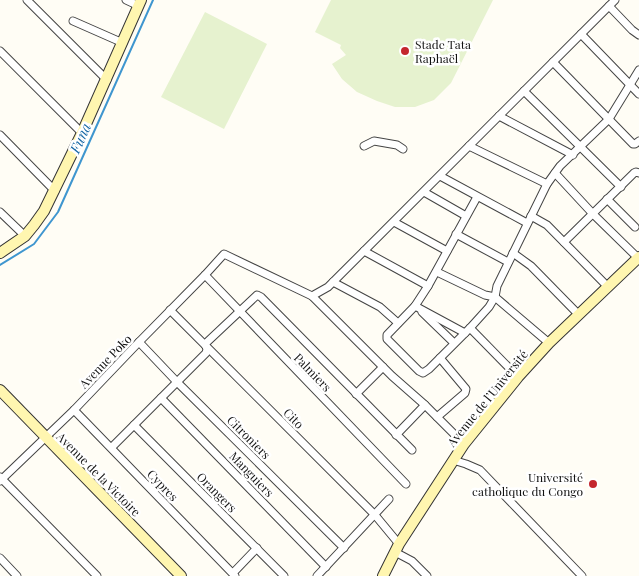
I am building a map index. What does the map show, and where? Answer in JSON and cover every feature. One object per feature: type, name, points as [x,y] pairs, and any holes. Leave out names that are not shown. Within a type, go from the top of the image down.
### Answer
[{"type":"main road","points":[[0,252],[25,236],[44,211],[107,80],[140,3]]},
{"type":"main road","name":"Avenue de l’Université","points":[[382,576],[397,548],[453,460],[461,441],[549,343],[638,257]]},
{"type":"main road","name":"Avenue de la Victoire","points":[[0,390],[181,576]]},
{"type":"street","points":[[27,0],[107,80]]},
{"type":"street","points":[[126,0],[140,3]]},
{"type":"street","points":[[461,441],[312,296],[328,287],[614,0]]},
{"type":"street","points":[[609,6],[639,35]]},
{"type":"street","points":[[73,21],[122,43]]},
{"type":"street","points":[[580,34],[639,94]]},
{"type":"street","points":[[0,50],[82,133]]},
{"type":"street","points":[[553,62],[633,144],[639,141]]},
{"type":"street","points":[[477,197],[437,272],[415,306],[387,335],[387,339],[419,371],[425,373],[489,307],[495,297],[497,286],[508,262],[547,184],[555,173],[609,119],[639,70]]},
{"type":"street","points":[[524,91],[621,186]]},
{"type":"street","points":[[499,116],[573,155]]},
{"type":"street","points":[[0,135],[54,191]]},
{"type":"street","points":[[364,146],[374,141],[397,144],[402,149]]},
{"type":"street","points":[[469,146],[547,184]]},
{"type":"street","points":[[555,173],[593,214],[638,257]]},
{"type":"street","points":[[564,242],[634,173],[639,173]]},
{"type":"street","points":[[440,176],[527,223]]},
{"type":"street","points":[[424,192],[466,216]]},
{"type":"street","points":[[607,199],[635,227]]},
{"type":"street","points":[[0,212],[25,236]]},
{"type":"street","points":[[531,216],[547,225],[608,286]]},
{"type":"street","points":[[394,222],[447,251]]},
{"type":"street","points":[[456,234],[508,262]]},
{"type":"street","points":[[364,251],[428,286]]},
{"type":"street","points":[[513,253],[531,266],[578,315]]},
{"type":"street","name":"Avenue Poko","points":[[1,479],[74,410],[224,254],[312,296]]},
{"type":"street","points":[[437,272],[476,291],[495,297],[549,343]]},
{"type":"street","name":"Palmiers","points":[[205,275],[406,484]]},
{"type":"street","points":[[333,282],[380,307],[398,323]]},
{"type":"street","points":[[112,447],[206,353],[207,348],[205,344],[257,295],[412,450]]},
{"type":"street","points":[[415,306],[467,330],[518,377]]},
{"type":"street","points":[[415,306],[454,343]]},
{"type":"street","name":"Cito","points":[[170,310],[375,515],[397,548],[427,576]]},
{"type":"street","name":"Citroniers","points":[[139,342],[344,548]]},
{"type":"street","points":[[437,417],[465,393],[466,389],[440,358]]},
{"type":"street","points":[[356,394],[383,367]]},
{"type":"street","name":"Manguiers","points":[[161,398],[326,567]]},
{"type":"street","points":[[396,435],[426,406]]},
{"type":"street","name":"Cypres","points":[[74,410],[112,447],[234,575]]},
{"type":"street","name":"Orangers","points":[[134,425],[284,576]]},
{"type":"street","points":[[453,460],[480,470],[582,576]]},
{"type":"street","points":[[1,479],[97,576]]},
{"type":"street","points":[[317,576],[389,499]]},
{"type":"street","points":[[234,575],[257,548]]},
{"type":"street","points":[[0,558],[17,576]]},
{"type":"green space","name":"Stade Tata Raphaël","points":[[331,0],[493,0],[451,83],[434,100],[415,107],[395,107],[357,92],[342,79],[332,64],[346,55],[340,48],[341,45],[315,32]]},
{"type":"green space","points":[[205,12],[267,44],[224,129],[161,97]]},
{"type":"waterway","name":"Funa","points":[[0,265],[34,244],[58,212],[153,0]]},
{"type":"place","name":"Stade Tata Raphaël","points":[[405,51]]},
{"type":"place","name":"Université catholique du Congo","points":[[593,484]]}]
